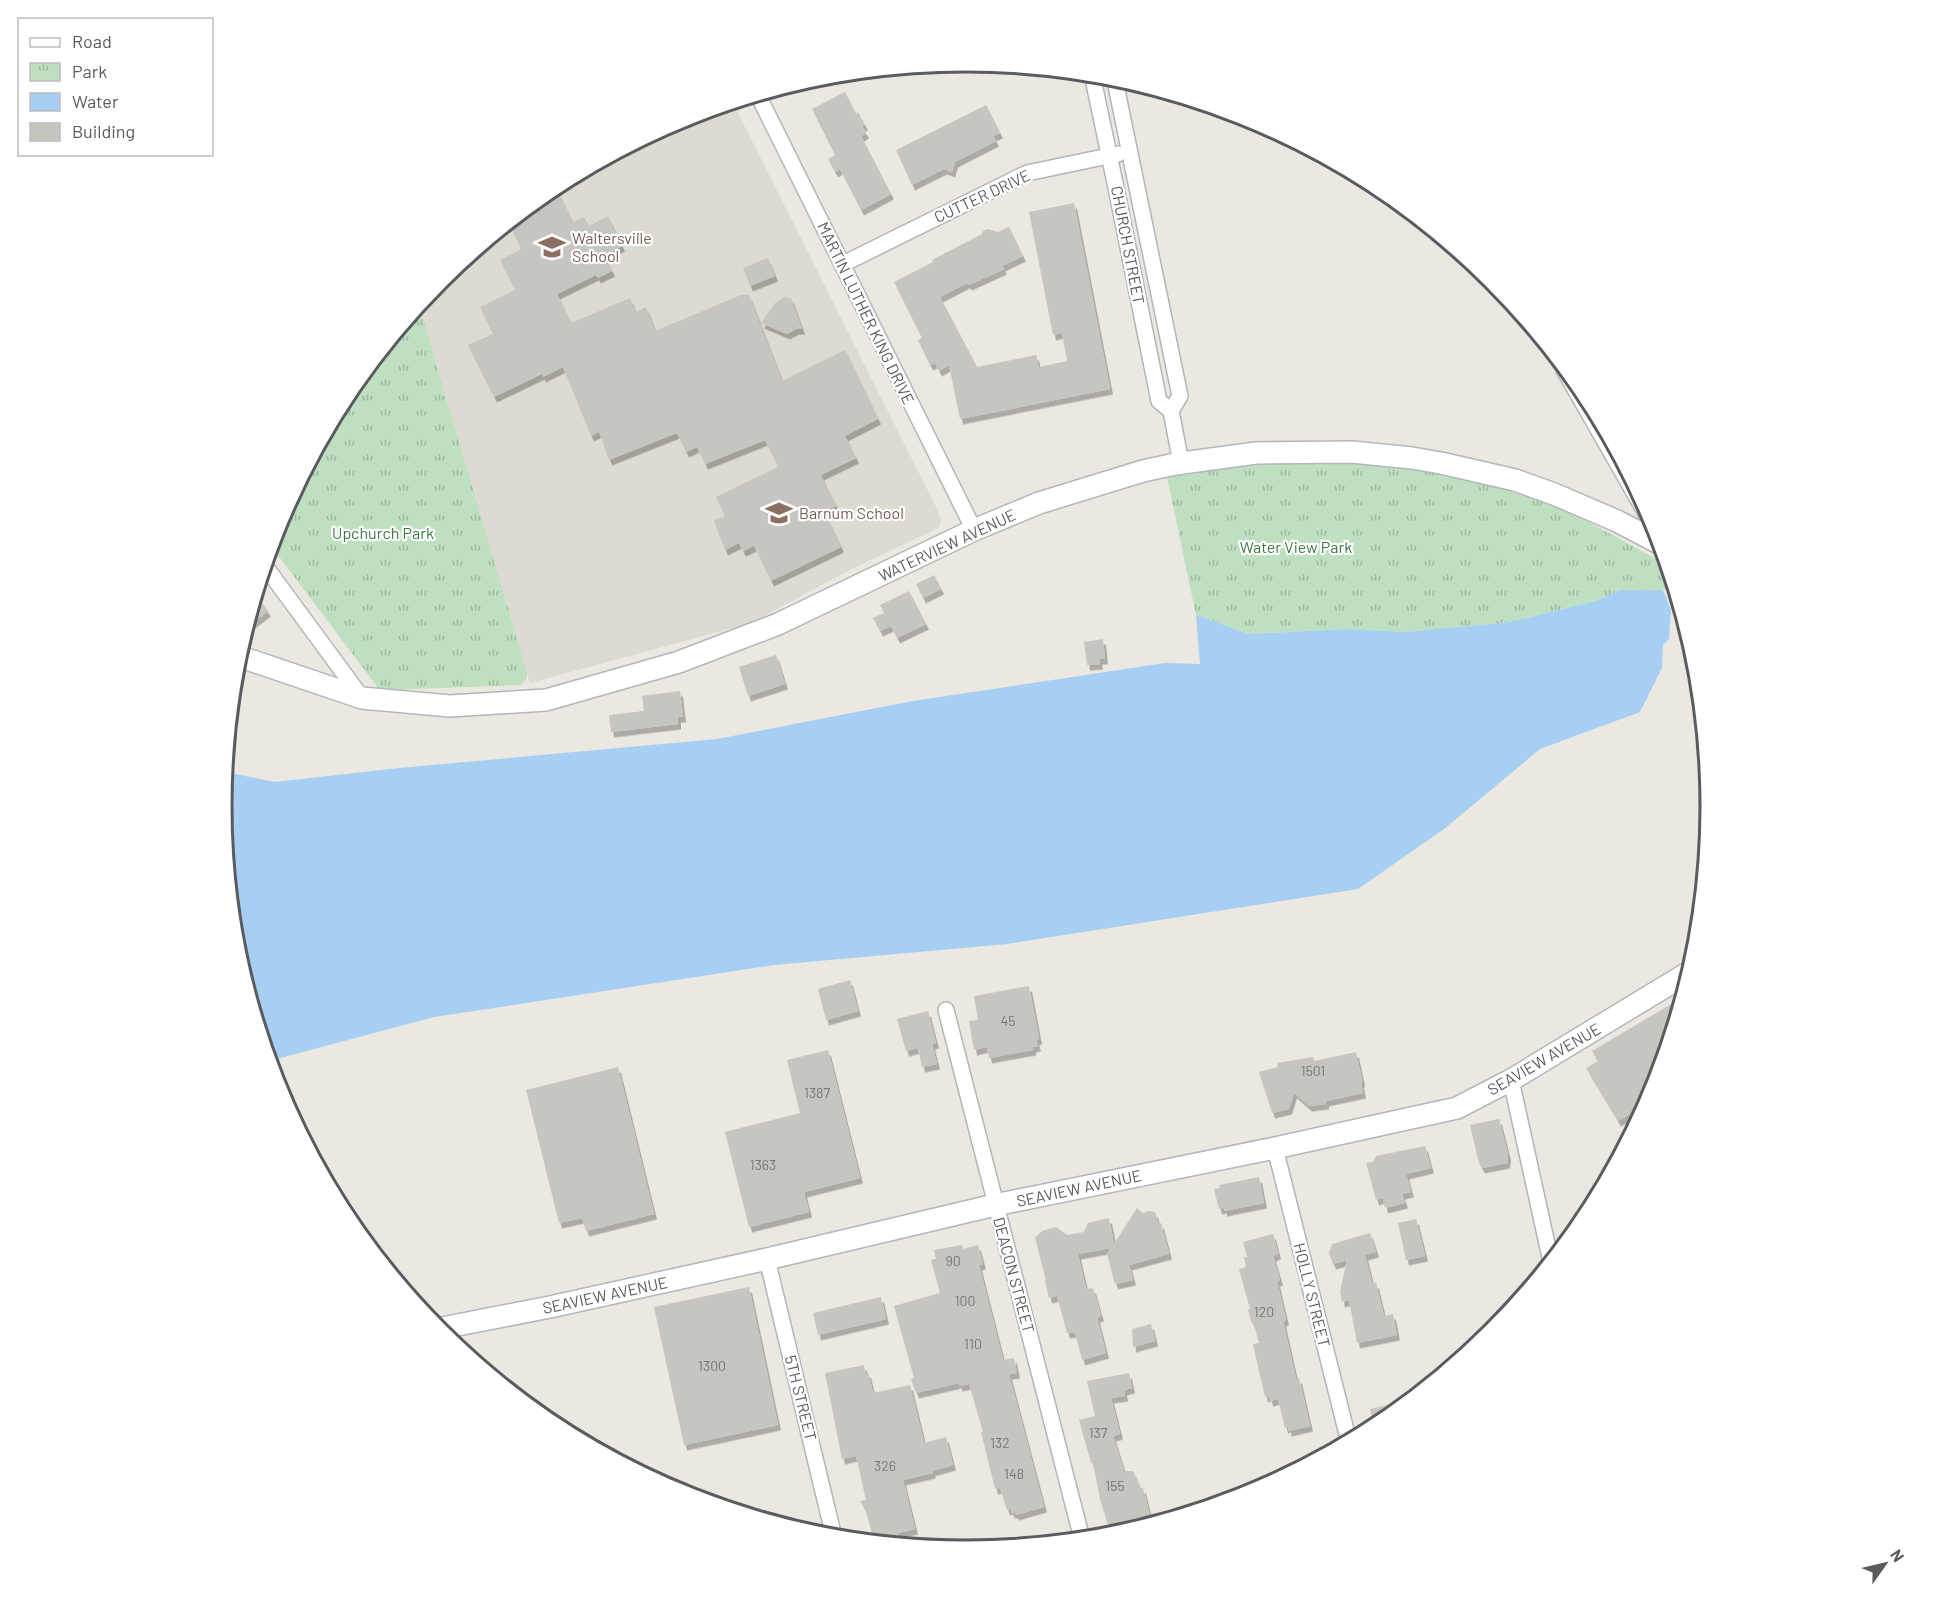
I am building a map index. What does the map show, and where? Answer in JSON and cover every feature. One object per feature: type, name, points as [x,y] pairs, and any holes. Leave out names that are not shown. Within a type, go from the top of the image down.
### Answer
[{"type":"street","name":"CHURCH STREET","points":[[1094,83],[1159,401],[1171,411],[1181,463]]},
{"type":"street","name":"CHURCH STREET","points":[[1116,88],[1180,396],[1171,411]]},
{"type":"street","name":"MARTIN LUTHER KING DRIVE","points":[[761,102],[974,530]]},
{"type":"street","name":"CUTTER DRIVE","points":[[843,264],[1028,172],[1130,152]]},
{"type":"street","name":"WATERVIEW AVENUE","points":[[248,659],[362,698],[450,706],[546,700],[679,662],[778,624],[974,530],[1040,502],[1143,471],[1181,463],[1256,453],[1317,451],[1373,454],[1441,462],[1515,480],[1554,494],[1617,520],[1650,538]]},
{"type":"street","points":[[270,573],[362,698]]},
{"type":"street","name":"SEAVIEW AVENUE","points":[[449,1327],[767,1259],[996,1205],[1457,1108],[1511,1080],[1679,978]]},
{"type":"street","name":"DEACON STREET","points":[[946,1010],[1080,1531]]},
{"type":"street","points":[[1511,1080],[1549,1253]]},
{"type":"street","name":"HOLLY STREET","points":[[1275,1148],[1347,1433]]},
{"type":"street","name":"5TH STREET","points":[[767,1259],[832,1527]]},
{"type":"shaded area","points":[[736,109],[937,509],[940,524],[938,528],[850,570],[751,623],[530,683],[422,315],[447,287],[483,254],[559,196],[600,170],[642,148],[686,128]]},
{"type":"green space","name":"Upchurch Park","points":[[422,315],[527,678],[521,685],[379,689],[277,554],[308,481],[331,439],[356,398],[384,359]]},
{"type":"green space","name":"Water View Park","points":[[1289,462],[1324,462],[1392,467],[1492,486],[1525,496],[1584,520],[1658,560],[1667,588],[1663,590],[1620,590],[1596,601],[1509,622],[1406,632],[1345,629],[1249,634],[1196,615],[1167,477],[1198,471]]},
{"type":"water","points":[[1620,590],[1663,590],[1671,610],[1669,639],[1663,645],[1662,668],[1640,712],[1540,749],[1444,829],[1358,889],[1007,944],[774,965],[434,1017],[277,1059],[271,1042],[247,949],[239,902],[234,854],[233,774],[275,782],[399,768],[717,739],[913,701],[1165,663],[1200,664],[1196,615],[1249,634],[1345,629],[1406,632],[1509,622],[1596,601]]},
{"type":"building","points":[[845,92],[856,114],[858,112],[865,125],[862,126],[866,133],[861,136],[891,194],[861,210],[840,169],[835,172],[828,159],[835,155],[812,109]]},
{"type":"building","points":[[986,105],[1000,133],[993,136],[996,141],[955,162],[952,172],[944,169],[912,185],[896,150]]},
{"type":"building","points":[[560,196],[573,222],[584,217],[589,226],[608,216],[622,246],[604,255],[612,271],[598,278],[596,275],[557,294],[571,323],[630,298],[636,312],[646,307],[655,331],[741,295],[749,295],[782,381],[845,350],[878,419],[845,436],[856,458],[821,475],[836,506],[824,511],[841,547],[771,581],[754,546],[743,551],[739,543],[725,550],[714,521],[725,516],[716,497],[778,467],[765,440],[705,464],[697,447],[686,452],[677,433],[609,460],[599,432],[591,436],[563,367],[543,377],[542,374],[494,397],[468,345],[493,334],[480,307],[515,290],[500,260],[521,249],[512,230]]},
{"type":"building","points":[[1074,203],[1110,389],[960,419],[949,365],[939,371],[935,363],[930,365],[918,340],[922,338],[894,282],[982,234],[983,231],[988,229],[998,232],[1009,227],[1023,256],[1002,266],[1004,269],[969,285],[967,283],[940,297],[977,367],[1036,355],[1039,367],[1067,361],[1062,333],[1053,335],[1029,212]]},
{"type":"building","points":[[768,258],[775,276],[750,286],[743,268]]},
{"type":"building","points":[[784,297],[791,298],[802,329],[796,329],[787,334],[761,323],[775,303]]},
{"type":"building","points":[[934,575],[941,589],[923,598],[916,584]]},
{"type":"building","points":[[909,591],[926,624],[897,638],[891,626],[880,631],[873,618],[884,613],[880,605]]},
{"type":"building","points":[[262,603],[268,611],[257,619]]},
{"type":"building","points":[[1103,639],[1105,659],[1099,659],[1100,664],[1087,665],[1084,642]]},
{"type":"building","points":[[776,655],[785,684],[748,696],[739,667]]},
{"type":"building","points":[[680,691],[683,717],[678,717],[678,724],[611,732],[609,715],[644,711],[642,696]]},
{"type":"building","points":[[850,980],[858,1011],[826,1020],[818,989]]},
{"type":"building","points":[[1029,986],[1039,1039],[1036,1040],[1038,1046],[1033,1047],[1033,1050],[989,1058],[987,1047],[974,1050],[969,1021],[978,1020],[974,996]]},
{"type":"building","points":[[1673,1003],[1662,1042],[1631,1117],[1630,1114],[1618,1121],[1586,1068],[1598,1061],[1592,1051]]},
{"type":"building","points":[[928,1011],[936,1043],[932,1044],[937,1064],[922,1067],[918,1048],[906,1051],[897,1019]]},
{"type":"building","points":[[828,1050],[860,1178],[804,1192],[809,1212],[749,1227],[725,1132],[800,1113],[787,1060]]},
{"type":"building","points":[[1356,1052],[1363,1093],[1326,1101],[1326,1104],[1309,1106],[1294,1093],[1289,1109],[1272,1113],[1259,1072],[1278,1067],[1277,1063],[1313,1057],[1314,1061]]},
{"type":"building","points":[[618,1067],[654,1214],[586,1231],[582,1218],[559,1223],[526,1090]]},
{"type":"building","points":[[1499,1119],[1508,1155],[1507,1163],[1482,1168],[1470,1125]]},
{"type":"building","points":[[1425,1146],[1431,1168],[1406,1174],[1411,1192],[1402,1194],[1405,1203],[1385,1208],[1383,1198],[1376,1200],[1366,1163],[1373,1162],[1376,1156]]},
{"type":"building","points":[[1259,1177],[1264,1203],[1224,1211],[1224,1208],[1219,1209],[1214,1189],[1220,1188],[1219,1185]]},
{"type":"building","points":[[1137,1208],[1143,1213],[1155,1212],[1158,1224],[1161,1223],[1169,1254],[1129,1265],[1133,1280],[1115,1284],[1107,1254],[1111,1248],[1078,1254],[1086,1289],[1093,1288],[1101,1316],[1097,1317],[1106,1353],[1082,1360],[1075,1332],[1067,1333],[1057,1296],[1049,1298],[1035,1238],[1042,1231],[1056,1227],[1067,1235],[1084,1232],[1088,1223],[1109,1218],[1114,1244]]},
{"type":"building","points":[[1416,1219],[1425,1256],[1406,1260],[1398,1223]]},
{"type":"building","points":[[1370,1233],[1376,1252],[1365,1255],[1372,1283],[1376,1283],[1384,1316],[1393,1314],[1397,1335],[1357,1343],[1349,1300],[1342,1302],[1340,1291],[1347,1260],[1333,1264],[1329,1253],[1332,1244]]},
{"type":"building","points":[[1273,1234],[1278,1254],[1273,1256],[1280,1280],[1277,1281],[1286,1320],[1283,1321],[1296,1379],[1299,1378],[1310,1426],[1289,1431],[1288,1427],[1285,1428],[1278,1399],[1270,1401],[1269,1396],[1265,1397],[1253,1344],[1259,1343],[1254,1324],[1251,1322],[1248,1309],[1250,1309],[1239,1269],[1246,1267],[1244,1257],[1247,1257],[1243,1242]]},
{"type":"building","points":[[962,1245],[963,1249],[978,1245],[983,1264],[979,1265],[1003,1360],[1014,1358],[1017,1373],[1009,1374],[1044,1507],[1016,1515],[1010,1509],[1007,1510],[1000,1488],[995,1489],[981,1432],[983,1432],[969,1384],[959,1386],[959,1383],[916,1393],[894,1306],[940,1293],[931,1260],[936,1259],[934,1250]]},
{"type":"building","points":[[749,1287],[778,1425],[684,1445],[654,1307]]},
{"type":"building","points":[[881,1297],[886,1319],[818,1335],[813,1313]]},
{"type":"building","points":[[1151,1324],[1155,1341],[1133,1347],[1132,1329]]},
{"type":"building","points":[[864,1365],[873,1393],[910,1385],[924,1443],[946,1437],[953,1465],[932,1471],[933,1473],[903,1480],[915,1529],[898,1533],[898,1536],[872,1534],[866,1511],[860,1501],[866,1500],[856,1456],[842,1459],[825,1373]]},
{"type":"building","points":[[1129,1373],[1132,1388],[1124,1390],[1125,1396],[1111,1398],[1120,1434],[1113,1436],[1124,1471],[1133,1471],[1140,1488],[1143,1488],[1150,1516],[1108,1526],[1093,1463],[1091,1463],[1079,1420],[1095,1416],[1087,1381]]},
{"type":"building","points":[[1391,1404],[1372,1417],[1370,1409]]},
{"type":"place","name":"Waltersville School","points":[[552,247]]},
{"type":"place","name":"Barnum School","points":[[779,513]]}]
